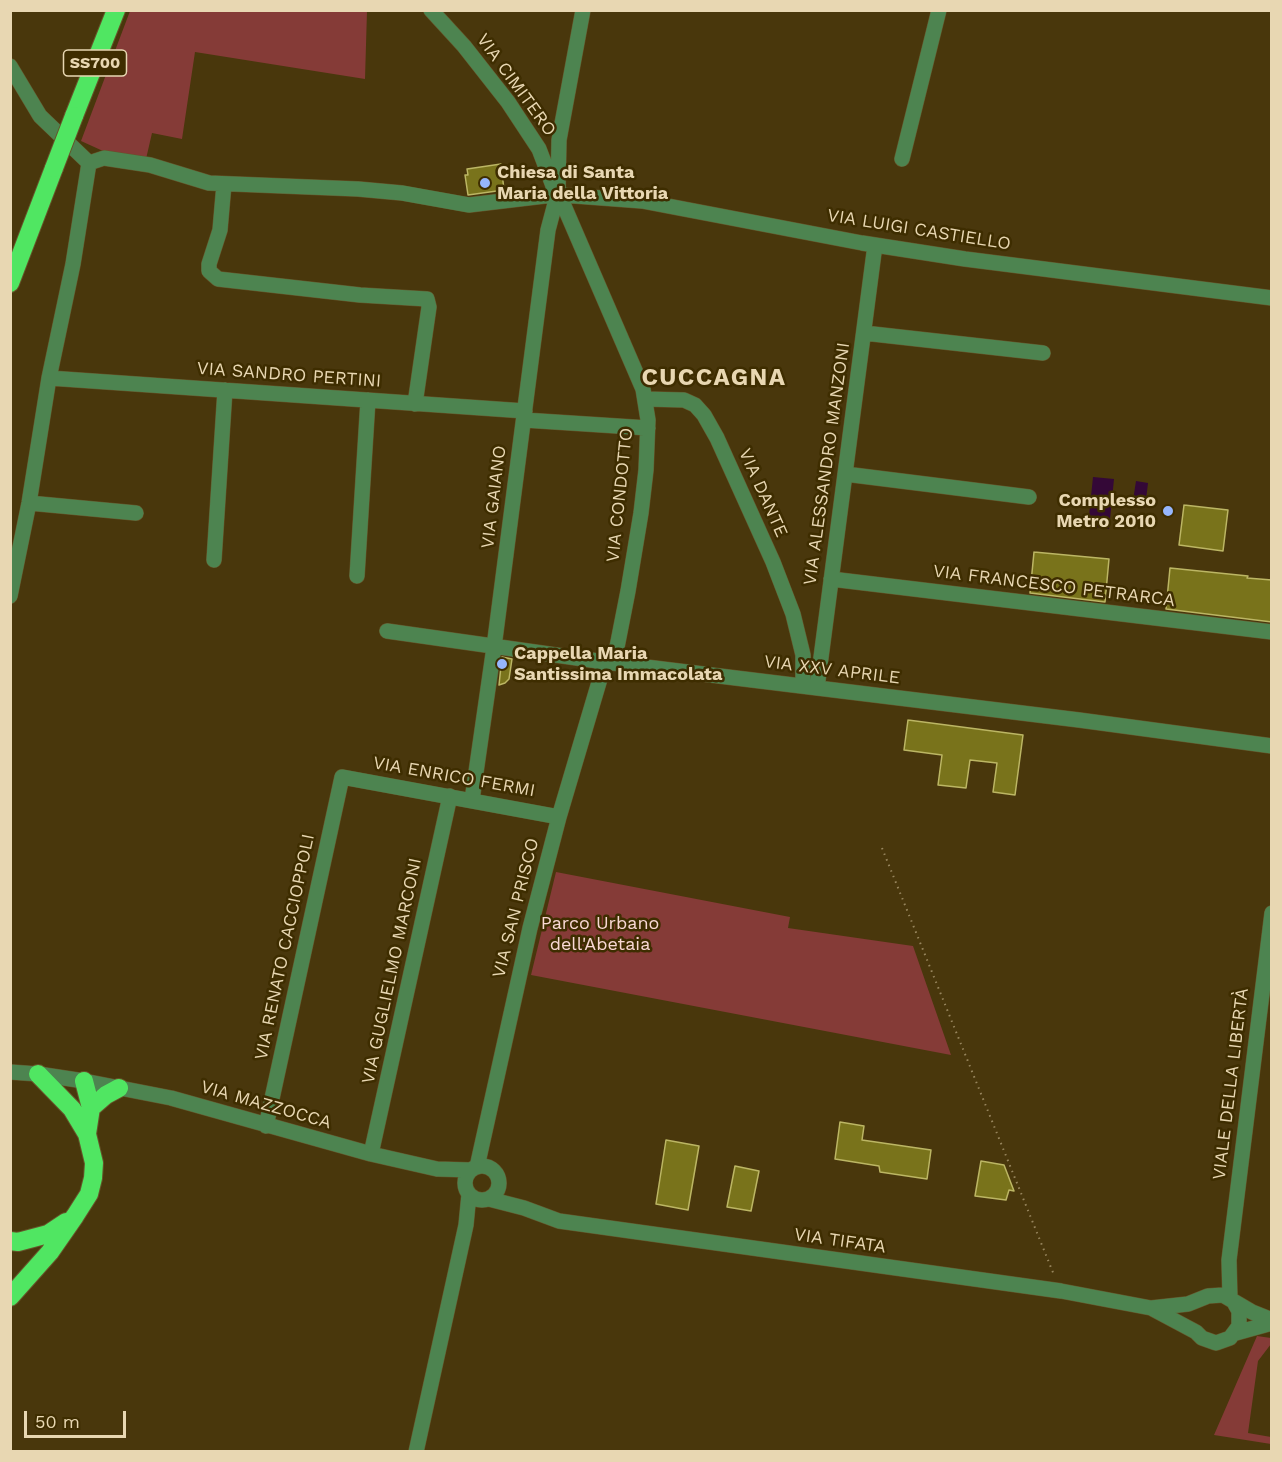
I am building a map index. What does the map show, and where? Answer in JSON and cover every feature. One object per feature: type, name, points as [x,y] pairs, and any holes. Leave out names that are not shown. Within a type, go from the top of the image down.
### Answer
[{"type":"highway","name":"SS700","points":[[10,283],[116,10]]},
{"type":"highway","points":[[10,1297],[50,1252],[89,1194],[93,1178],[94,1164],[87,1134],[72,1110],[38,1074]]},
{"type":"highway","points":[[72,1110],[75,1094],[84,1081]]},
{"type":"highway","points":[[84,1081],[91,1108],[87,1134]]},
{"type":"highway","points":[[91,1108],[106,1095],[119,1088]]},
{"type":"highway","points":[[10,1241],[18,1242],[48,1234],[75,1216]]},
{"type":"street","name":"VIA CIMITERO","points":[[431,10],[444,17],[508,102],[539,149],[558,195]]},
{"type":"street","points":[[558,195],[559,140],[583,10]]},
{"type":"street","points":[[903,159],[939,10]]},
{"type":"street","points":[[10,66],[40,116],[88,163],[73,264],[49,378],[29,503],[10,596]]},
{"type":"street","name":"VIA LUIGI CASTIELLO","points":[[88,163],[104,158],[150,165],[209,183],[358,189],[402,193],[470,205],[558,195],[642,201],[965,259],[1272,298]]},
{"type":"street","points":[[224,184],[220,230],[209,264],[209,271],[218,279],[360,295],[427,299],[429,307],[415,404]]},
{"type":"street","name":"VIA CONDOTTO","points":[[558,195],[644,389],[648,428],[642,513],[628,591],[616,647],[605,662]]},
{"type":"street","name":"VIA GAIANO","points":[[472,800],[548,230],[558,195]]},
{"type":"street","name":"VIA ALESSANDRO MANZONI","points":[[810,687],[831,579],[875,244]]},
{"type":"street","points":[[864,333],[1043,353]]},
{"type":"street","name":"VIA SANDRO PERTINI","points":[[49,378],[368,400],[648,428]]},
{"type":"street","points":[[214,560],[225,390]]},
{"type":"street","name":"VIA DANTE","points":[[645,399],[684,400],[695,405],[704,415],[717,438],[773,562],[793,614],[810,687]]},
{"type":"street","points":[[357,576],[368,400]]},
{"type":"street","points":[[845,474],[1029,497]]},
{"type":"street","points":[[29,503],[136,513]]},
{"type":"street","name":"VIA FRANCESCO PETRARCA","points":[[831,579],[1272,632]]},
{"type":"street","name":"VIA XXV APRILE","points":[[387,631],[605,662],[1272,746]]},
{"type":"street","name":"VIA SAN PRISCO","points":[[474,1168],[530,928],[559,816],[605,662]]},
{"type":"street","name":"VIA ENRICO FERMI","points":[[342,777],[559,816]]},
{"type":"street","name":"VIA RENATO CACCIOPPOLI","points":[[266,1126],[342,777]]},
{"type":"street","name":"VIA GUGLIELMO MARCONI","points":[[371,1154],[450,796]]},
{"type":"street","name":"VIALE DELLA LIBERTÀ","points":[[1233,1301],[1229,1260],[1272,913]]},
{"type":"street","name":"VIA MAZZOCCA","points":[[10,1072],[84,1081],[171,1098],[266,1126],[437,1169],[474,1168]]},
{"type":"street","points":[[416,1452],[466,1225],[465,1178],[474,1168],[491,1168],[498,1180],[497,1191],[486,1199],[466,1225]]},
{"type":"street","name":"VIA MAZZOCCA","points":[[437,1169],[467,1191]]},
{"type":"street","name":"VIA TIFATA","points":[[498,1180],[524,1208]]},
{"type":"street","points":[[467,1191],[478,1200],[486,1199]]},
{"type":"street","name":"VIA TIFATA","points":[[486,1199],[524,1208],[560,1221],[1061,1292],[1151,1308],[1168,1307],[1215,1294],[1272,1322]]},
{"type":"street","name":"VIALE DELLA LIBERTÀ","points":[[1204,1298],[1229,1260]]},
{"type":"street","points":[[1196,1332],[1192,1319],[1196,1305],[1204,1298]]},
{"type":"street","points":[[1233,1301],[1240,1318],[1236,1333]]},
{"type":"street","name":"VIA TIFATA","points":[[1151,1308],[1196,1332],[1202,1338],[1216,1343],[1223,1342],[1236,1333],[1272,1322]]},
{"type":"path","points":[[882,848],[1061,1292]]},
{"type":"green space","points":[[130,11],[367,11],[365,79],[195,52],[182,139],[152,133],[146,159],[103,151],[81,141]]},
{"type":"green space","name":"Parco Urbano dell'Abetaia","points":[[556,872],[790,917],[788,928],[913,946],[951,1055],[531,975]]},
{"type":"green space","points":[[1257,1336],[1271,1338],[1271,1344],[1258,1361],[1248,1433],[1271,1437],[1271,1444],[1214,1435]]},
{"type":"shaded area","points":[[1093,477],[1114,479],[1109,529],[1088,526]]},
{"type":"shaded area","points":[[1136,481],[1148,483],[1145,508],[1132,507]]},
{"type":"building","name":"Chiesa di Santa Maria della Vittoria","points":[[501,164],[504,190],[468,195],[465,175],[468,175],[467,169]]},
{"type":"building","points":[[1184,505],[1228,510],[1223,551],[1179,545]]},
{"type":"building","points":[[1034,552],[1109,559],[1105,602],[1030,593]]},
{"type":"building","points":[[1170,568],[1272,580],[1272,622],[1166,609]]},
{"type":"building","points":[[502,657],[512,659],[509,679],[499,685]]},
{"type":"building","points":[[908,720],[1023,735],[1015,795],[993,792],[997,763],[970,760],[966,788],[938,785],[942,755],[904,750]]},
{"type":"building","points":[[840,1122],[864,1126],[862,1140],[931,1150],[927,1179],[880,1172],[879,1166],[835,1159]]},
{"type":"building","points":[[666,1140],[699,1146],[688,1210],[656,1204]]},
{"type":"building","points":[[981,1161],[1004,1165],[1014,1191],[1009,1190],[1006,1200],[975,1196]]},
{"type":"building","points":[[735,1166],[759,1171],[751,1211],[727,1207]]},
{"type":"place","name":"Chiesa di Santa Maria della Vittoria","points":[[485,183]]},
{"type":"place","name":"Complesso Metro 2010","points":[[1168,511]]},
{"type":"place","name":"Cappella Maria Santissima Immacolata","points":[[502,664]]},
{"type":"district","name":"CUCCAGNA","points":[[714,378]]}]
